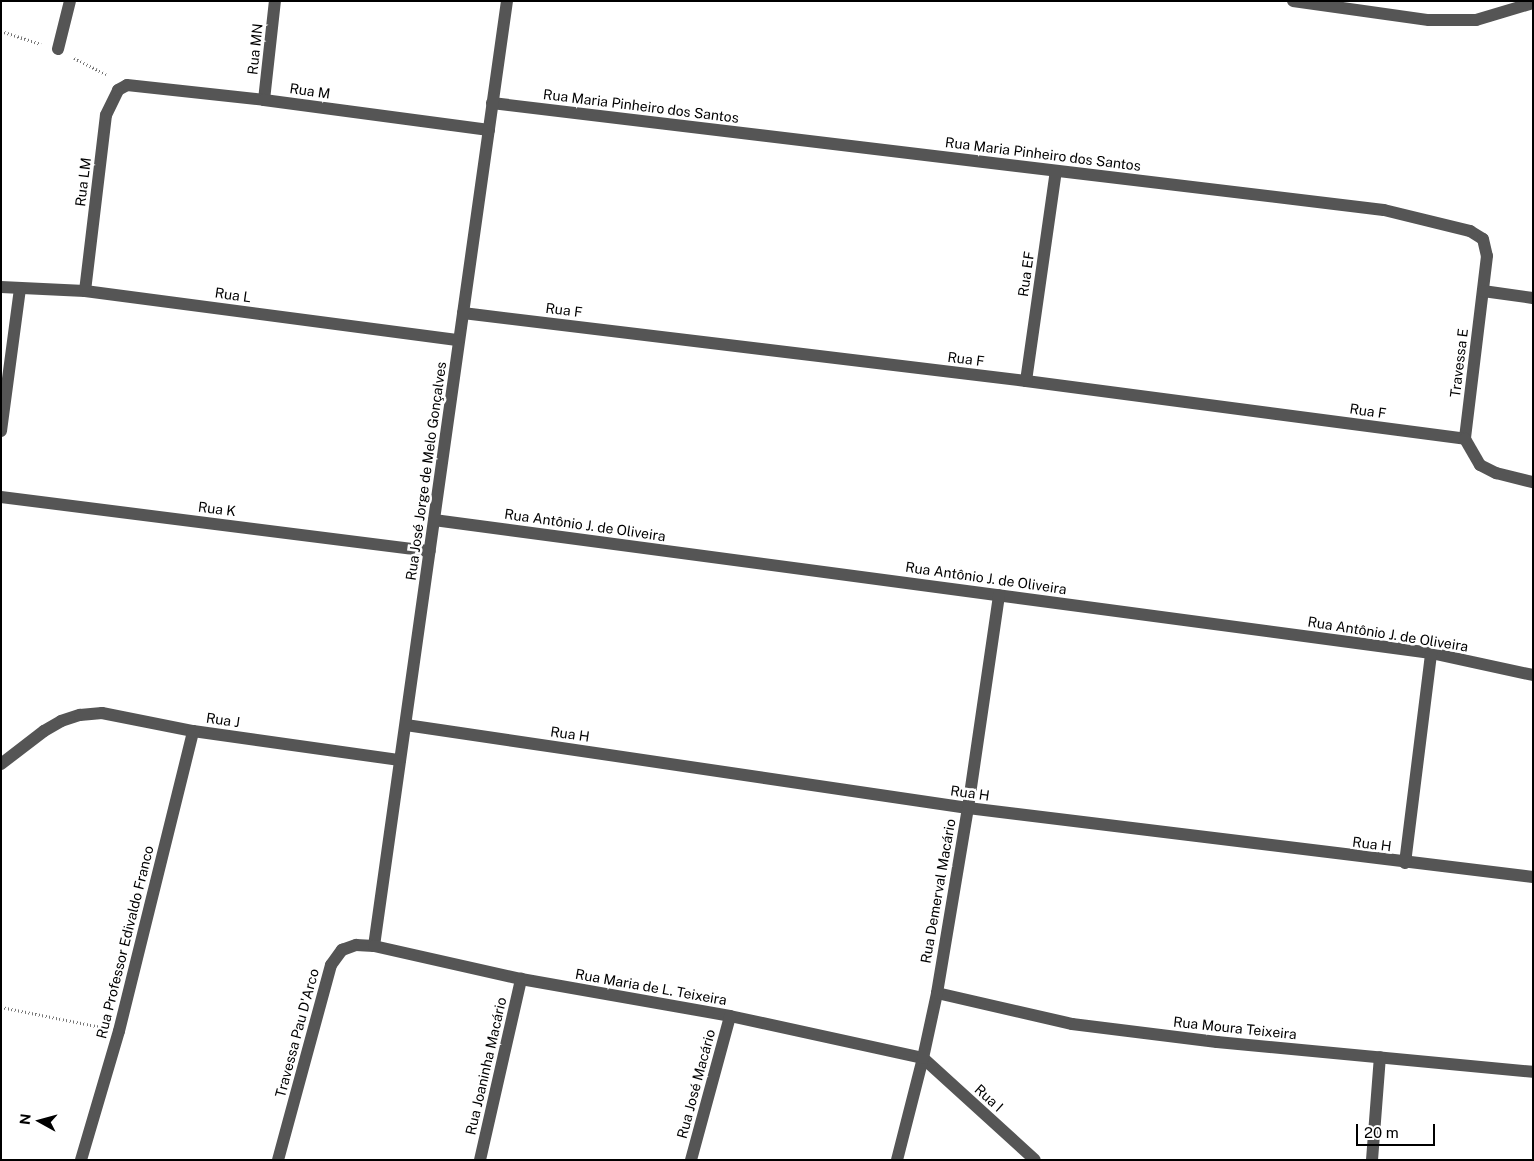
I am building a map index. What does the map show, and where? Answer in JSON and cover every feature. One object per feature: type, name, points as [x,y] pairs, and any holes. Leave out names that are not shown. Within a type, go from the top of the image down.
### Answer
[{"type":"street","points":[[58,49],[70,1]]},
{"type":"street","name":"Rua MN","points":[[264,100],[275,1]]},
{"type":"street","name":"Rua José Jorge de Melo Gonçalves","points":[[374,946],[507,1]]},
{"type":"street","points":[[1293,1],[1429,20],[1476,20],[1528,3]]},
{"type":"street","name":"Rua M","points":[[128,85],[264,100],[489,130]]},
{"type":"street","name":"Rua LM","points":[[85,291],[106,115],[118,90],[128,85]]},
{"type":"street","name":"Rua Maria Pinheiro dos Santos","points":[[492,103],[1384,210],[1470,230],[1483,239],[1487,256],[1483,291]]},
{"type":"street","name":"Rua EF","points":[[1026,381],[1056,171]]},
{"type":"street","name":"Rua L","points":[[1,286],[85,291],[459,340]]},
{"type":"street","points":[[1,431],[20,288]]},
{"type":"street","points":[[1483,291],[1533,298]]},
{"type":"street","name":"Travessa E","points":[[1465,439],[1483,291]]},
{"type":"street","name":"Rua F","points":[[463,313],[1026,381],[1465,439]]},
{"type":"street","points":[[1465,439],[1480,465],[1496,473],[1533,482]]},
{"type":"street","name":"Rua K","points":[[1,497],[430,551]]},
{"type":"street","name":"Rua Antônio J. de Oliveira","points":[[434,520],[1431,653],[1533,675]]},
{"type":"street","name":"Rua Demerval Macário","points":[[897,1160],[923,1058],[936,993],[968,808],[998,595]]},
{"type":"street","points":[[1405,863],[1431,653]]},
{"type":"street","name":"Rua J","points":[[1,764],[44,731],[61,721],[80,715],[102,714],[193,731],[400,760]]},
{"type":"street","name":"Rua H","points":[[406,725],[968,808],[1405,863],[1533,877]]},
{"type":"street","name":"Rua Professor Edivaldo Franco","points":[[80,1160],[119,1031],[193,731]]},
{"type":"street","name":"Travessa Pau D'Arco","points":[[278,1160],[331,965],[342,950],[356,945],[374,946]]},
{"type":"street","name":"Rua Maria de L. Teixeira","points":[[374,946],[521,979],[730,1016],[923,1058]]},
{"type":"street","name":"Rua Joaninha Macário","points":[[480,1160],[521,979]]},
{"type":"street","name":"Rua Moura Teixeira","points":[[936,993],[1072,1024],[1217,1042],[1533,1072]]},
{"type":"street","name":"Rua José Macário","points":[[691,1160],[730,1016]]},
{"type":"street","points":[[1372,1160],[1380,1057]]},
{"type":"street","name":"Rua I","points":[[923,1058],[1034,1160]]},
{"type":"path","points":[[1,1007],[119,1031]]}]
